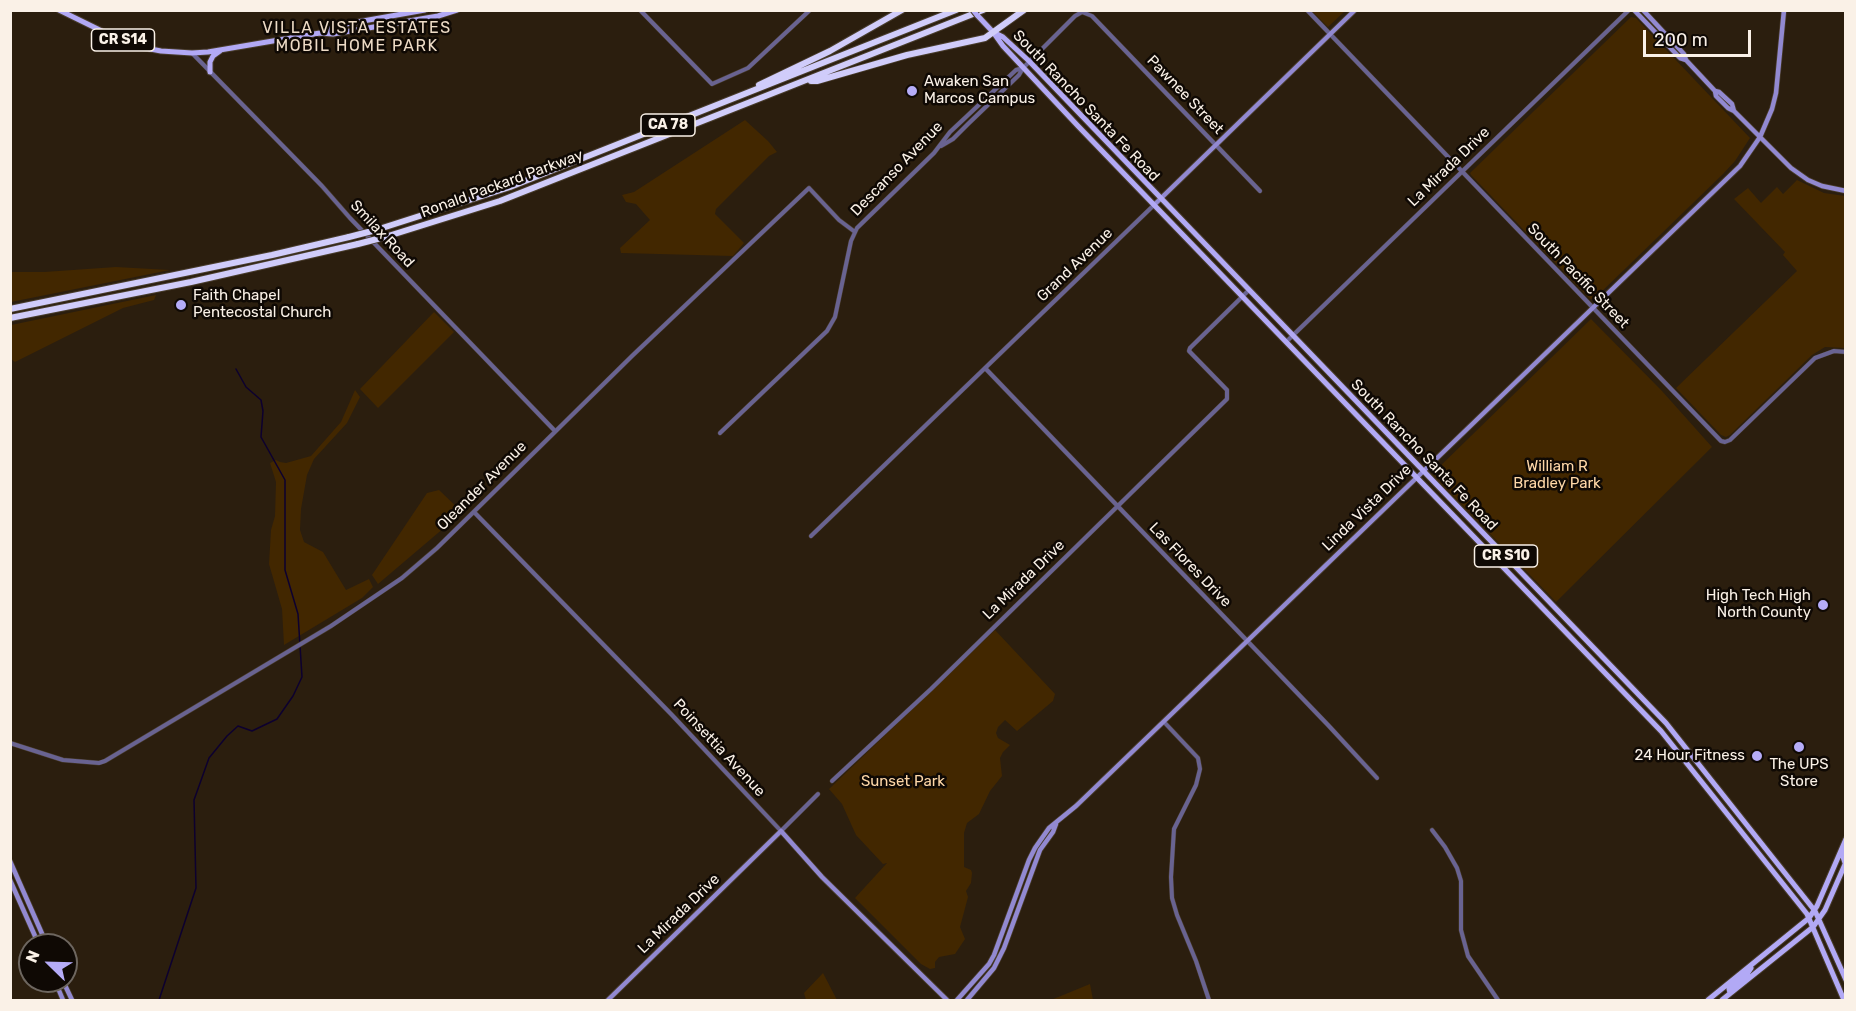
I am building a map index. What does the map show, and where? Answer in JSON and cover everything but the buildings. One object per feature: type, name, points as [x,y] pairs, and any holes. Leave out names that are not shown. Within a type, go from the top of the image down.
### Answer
[{"type":"highway","points":[[718,105],[830,51],[902,10]]},
{"type":"highway","name":"Ronald Packard Parkway","points":[[10,309],[272,255],[376,230],[510,187],[956,10]]},
{"type":"highway","name":"Ronald Packard Parkway","points":[[10,318],[190,282],[358,244],[500,201],[983,10]]},
{"type":"highway","points":[[804,81],[817,81],[907,55],[985,38],[1024,10]]},
{"type":"main road","name":"CR S14","points":[[59,10],[140,47],[192,53],[320,33],[348,32],[438,16],[457,10]]},
{"type":"main road","name":"CR S14","points":[[320,33],[332,27],[425,10]]},
{"type":"main road","name":"CR S10","points":[[973,10],[993,32]]},
{"type":"main road","name":"Grand Avenue","points":[[1154,205],[1355,10]]},
{"type":"main road","points":[[1634,10],[1680,58],[1686,60]]},
{"type":"main road","points":[[1643,10],[1684,54],[1686,60],[1715,91],[1732,104],[1734,111],[1781,160],[1797,173],[1821,186],[1845,191]]},
{"type":"main road","name":"Linda Vista Drive","points":[[1056,824],[1740,166],[1760,137],[1772,109],[1776,93],[1785,10]]},
{"type":"main road","name":"South Rancho Santa Fe Road","points":[[993,32],[1003,37],[1029,61],[1668,725],[1815,911],[1845,980]]},
{"type":"main road","name":"South Rancho Santa Fe Road","points":[[993,32],[1023,68],[1661,731],[1809,918],[1844,997]]},
{"type":"main road","points":[[210,72],[210,62],[213,56],[222,50]]},
{"type":"main road","points":[[1115,164],[1130,167]]},
{"type":"main road","points":[[957,1000],[989,964],[1035,848],[1049,828],[1056,824]]},
{"type":"main road","points":[[967,1000],[994,968],[1004,948],[1038,856],[1056,824]]},
{"type":"main road","name":"La Mirada Drive","points":[[608,1000],[781,831]]},
{"type":"main road","name":"Poinsettia Avenue","points":[[781,831],[822,878],[947,1000]]},
{"type":"main road","points":[[1708,1000],[1815,911],[1845,839]]},
{"type":"main road","points":[[1722,1000],[1819,920],[1845,862],[1843,857],[1845,849]]},
{"type":"main road","points":[[10,861],[42,933]]},
{"type":"main road","points":[[10,880],[34,933]]},
{"type":"main road","points":[[1730,993],[1729,988],[1747,974],[1753,964]]},
{"type":"street","points":[[640,10],[712,84],[748,68],[810,10]]},
{"type":"street","name":"South Pacific Street","points":[[1307,10],[1718,439],[1725,442],[1730,440],[1815,357],[1834,351],[1845,352]]},
{"type":"street","name":"La Mirada Drive","points":[[1286,342],[1629,10]]},
{"type":"street","name":"Descanso Avenue","points":[[720,433],[827,331],[835,317],[851,241],[855,232],[940,146],[957,124],[1016,70],[1023,68],[1078,14],[1085,12],[1092,16]]},
{"type":"street","name":"Pawnee Street","points":[[1092,16],[1260,191]]},
{"type":"street","name":"Smilax Road","points":[[192,53],[555,431]]},
{"type":"street","points":[[940,146],[953,139],[1019,75],[1023,68]]},
{"type":"street","name":"Oleander Avenue","points":[[10,743],[63,760],[99,763],[129,748],[302,644],[405,577],[809,188],[839,220],[855,232]]},
{"type":"street","name":"Grand Avenue","points":[[811,536],[1154,205]]},
{"type":"street","points":[[1243,296],[1249,290]]},
{"type":"street","name":"La Mirada Drive","points":[[832,781],[931,689],[1227,399],[1227,390],[1189,351],[1243,296]]},
{"type":"street","name":"Las Flores Drive","points":[[985,368],[1377,778]]},
{"type":"street","name":"Poinsettia Avenue","points":[[474,512],[672,715],[781,831]]},
{"type":"street","points":[[1164,722],[1198,758],[1200,769],[1196,785],[1174,829],[1171,877],[1177,915],[1209,1000]]},
{"type":"street","name":"La Mirada Drive","points":[[781,831],[818,794]]},
{"type":"street","points":[[1432,830],[1445,847],[1461,880],[1461,930],[1468,956],[1497,1000]]},
{"type":"green space","points":[[1312,11],[1345,11],[1328,27]]},
{"type":"green space","points":[[1631,17],[1636,18],[1750,138],[1735,161],[1723,174],[1595,298],[1590,299],[1470,173]]},
{"type":"green space","points":[[745,120],[777,152],[769,156],[716,209],[715,214],[744,243],[733,256],[621,253],[620,248],[650,220],[636,204],[626,202],[622,195],[634,192]]},
{"type":"green space","points":[[1797,180],[1824,193],[1845,196],[1845,348],[1825,347],[1812,355],[1726,437],[1721,435],[1676,388],[1797,271],[1783,255],[1785,252],[1734,199],[1748,188],[1761,203],[1777,187],[1783,194]]},
{"type":"green space","points":[[116,267],[170,270],[11,302],[11,272]]},
{"type":"green space","points":[[156,295],[154,300],[123,308],[15,362],[11,359],[11,325]]},
{"type":"green space","points":[[434,312],[454,332],[378,408],[360,389]]},
{"type":"green space","name":"William R Bradley Park","points":[[1591,319],[1662,391],[1712,447],[1556,602],[1432,474]]},
{"type":"green space","points":[[355,390],[360,397],[347,423],[314,459],[307,475],[300,530],[304,542],[323,552],[346,590],[369,579],[373,587],[362,598],[284,645],[282,609],[269,564],[271,530],[275,516],[276,482],[270,463],[276,460],[286,463],[311,456],[341,422]]},
{"type":"green space","points":[[439,490],[460,510],[458,516],[378,584],[372,575],[427,493]]},
{"type":"green space","name":"Sunset Park","points":[[995,630],[1055,694],[1053,701],[1017,731],[1005,720],[998,727],[996,733],[998,738],[1010,745],[1000,758],[1002,776],[990,791],[979,814],[967,823],[964,833],[964,867],[972,873],[971,883],[966,891],[968,897],[960,927],[965,939],[955,954],[939,957],[935,962],[935,968],[930,969],[921,964],[855,898],[887,863],[883,864],[856,835],[842,804],[829,789]]},
{"type":"green space","points":[[823,973],[837,1000],[806,1000],[804,993]]},
{"type":"green space","points":[[1090,984],[1093,1000],[1051,1000]]},
{"type":"waterway","points":[[159,1000],[196,888],[194,800],[209,758],[238,726],[252,731],[277,719],[293,696],[302,677],[298,614],[285,570],[285,480],[261,437],[263,411],[261,400],[246,387],[236,369]]},
{"type":"place","name":"Awaken San Marcos Campus","points":[[912,91]]},
{"type":"place","name":"Faith Chapel Pentecostal Church","points":[[181,305]]},
{"type":"place","name":"High Tech High North County","points":[[1823,605]]},
{"type":"place","name":"The UPS Store","points":[[1799,747]]},
{"type":"place","name":"24 Hour Fitness","points":[[1757,756]]},
{"type":"district","name":"VILLA VISTA ESTATES MOBIL HOME PARK","points":[[357,37]]}]
